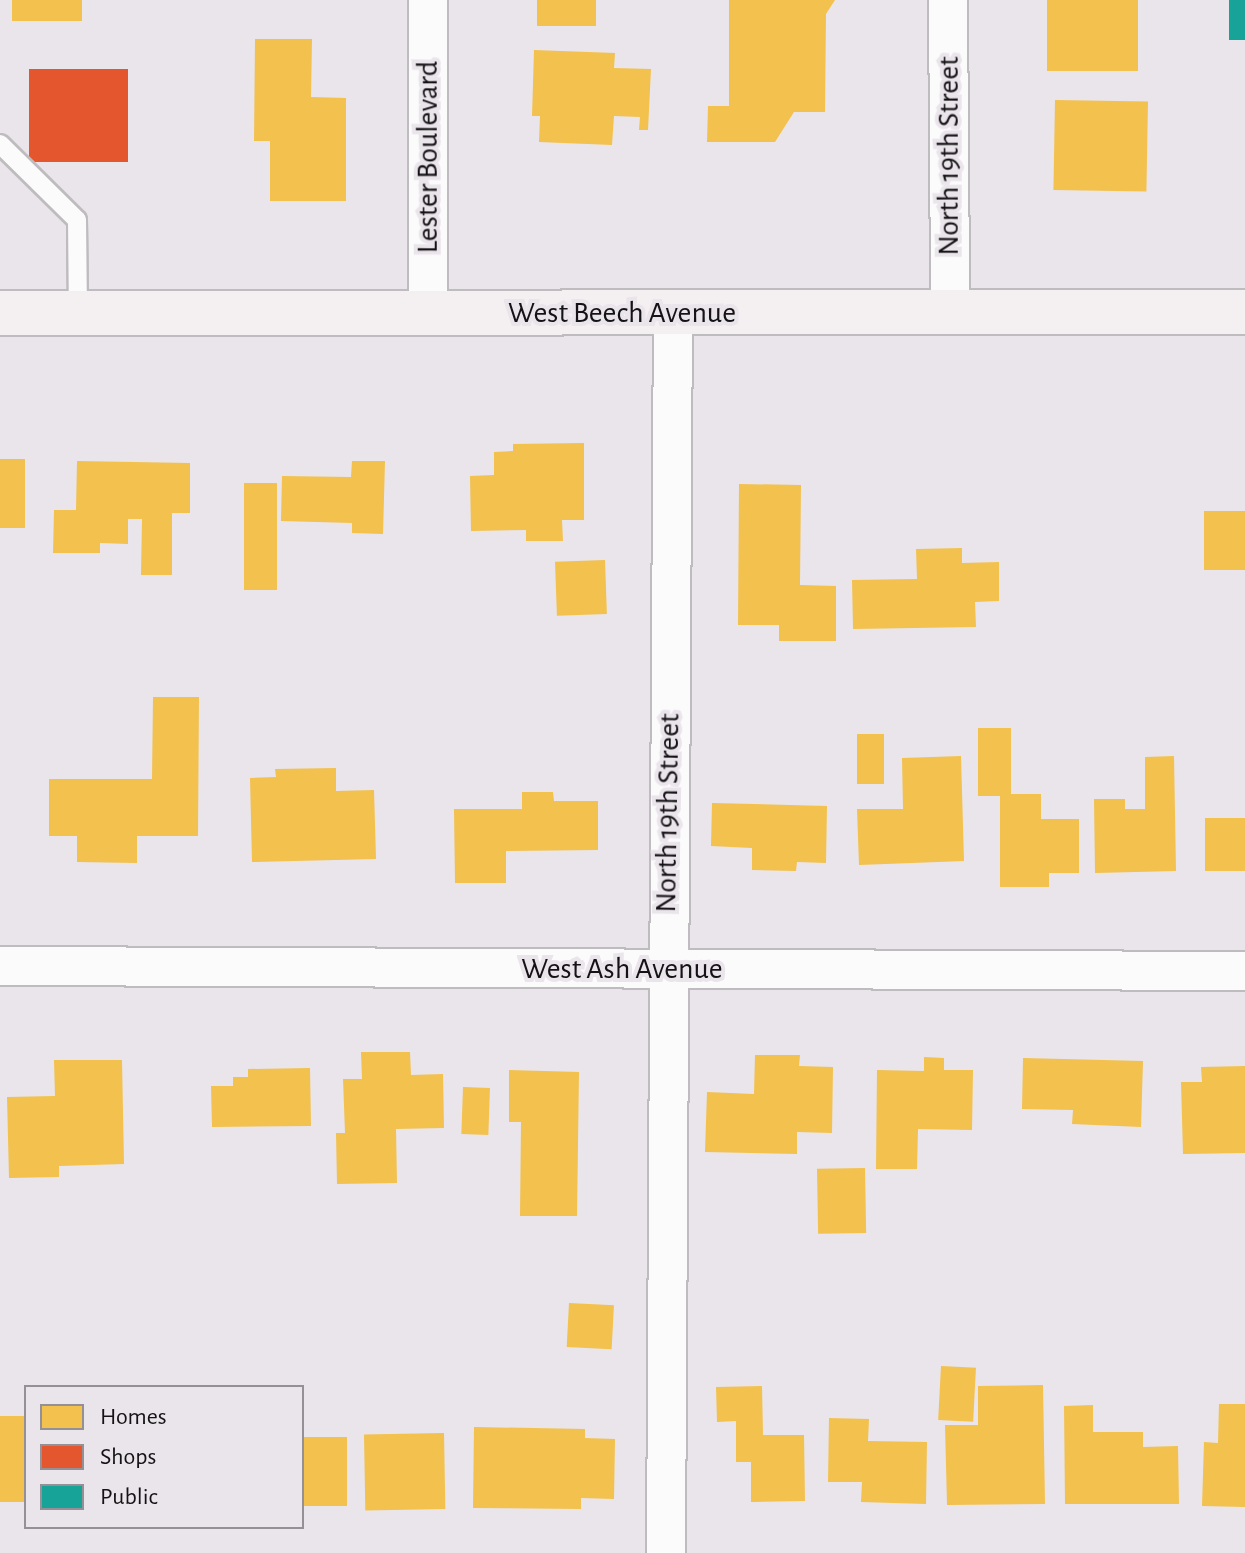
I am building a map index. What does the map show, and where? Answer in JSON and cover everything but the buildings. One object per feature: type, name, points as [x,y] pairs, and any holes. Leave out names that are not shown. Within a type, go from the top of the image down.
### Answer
[{"type":"main road","name":"West Beech Avenue","points":[[0,313],[1245,312]]},
{"type":"street","name":"Lester Boulevard","points":[[428,0],[428,314]]},
{"type":"street","name":"North 19th Street","points":[[948,0],[950,312]]},
{"type":"street","name":"North 19th Street","points":[[666,1553],[666,969],[673,313]]},
{"type":"street","name":"West Ash Avenue","points":[[0,966],[1245,971]]},
{"type":"lane","points":[[0,144],[77,220],[78,314]]}]
